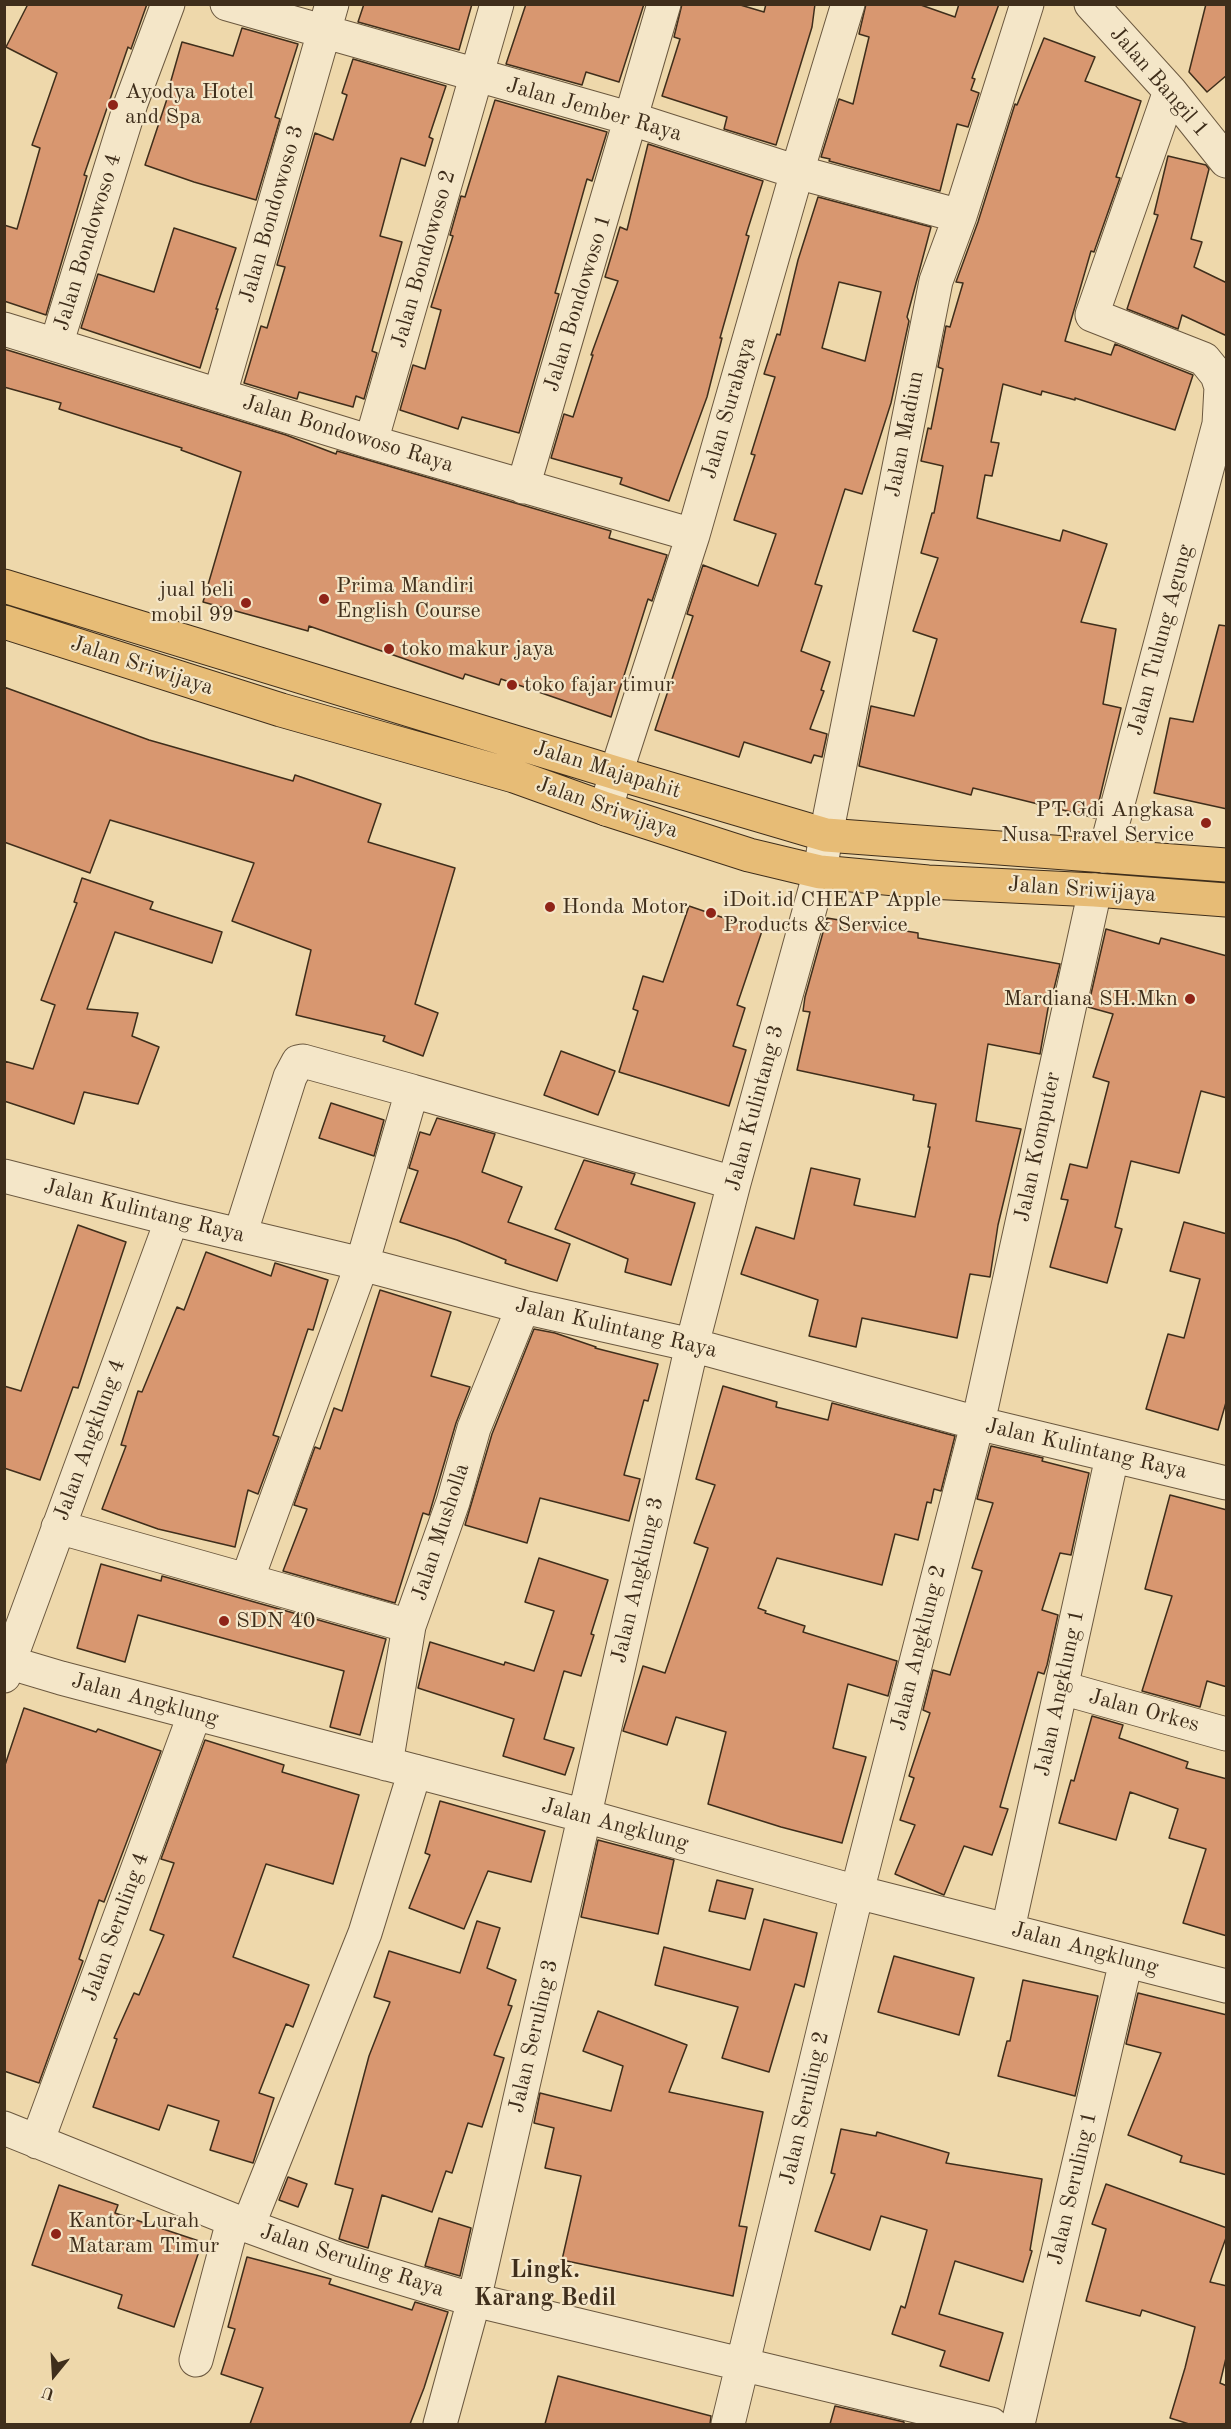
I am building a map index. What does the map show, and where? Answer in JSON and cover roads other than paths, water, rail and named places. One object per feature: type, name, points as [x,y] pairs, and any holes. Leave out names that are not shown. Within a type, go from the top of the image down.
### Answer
[{"type":"main road","name":"Jalan Majapahit","points":[[4,586],[826,835],[1227,866]]},
{"type":"main road","name":"Jalan Sriwijaya","points":[[4,622],[416,750],[514,776],[606,809],[749,855],[820,872],[928,882],[1095,890],[1227,900]]},
{"type":"main road","points":[[112,657],[123,623]]},
{"type":"street","name":"Jalan Bondowoso 4","points":[[56,345],[131,103],[168,4]]},
{"type":"street","name":"Jalan Jember Raya","points":[[226,4],[328,19],[476,76],[632,119],[797,172],[960,216]]},
{"type":"street","name":"Jalan Bondowoso 2","points":[[371,442],[497,4]]},
{"type":"street","name":"Jalan Bondowoso 1","points":[[523,487],[664,4]]},
{"type":"street","name":"Jalan Surabaya","points":[[606,809],[693,535],[797,172],[848,4]]},
{"type":"street","name":"Jalan Madiun","points":[[820,872],[936,281],[960,216],[1027,4]]},
{"type":"street","name":"Jalan Bangil 1","points":[[1090,4],[1170,91],[1227,161]]},
{"type":"street","name":"Jalan Bondowoso 3","points":[[220,394],[328,19]]},
{"type":"street","name":"Jalan Tulung Agung","points":[[1104,856],[1223,426],[1221,387],[1217,375],[1204,359],[1092,315],[1170,91]]},
{"type":"street","name":"Jalan Bondowoso Raya","points":[[4,329],[371,442],[693,535]]},
{"type":"street","name":"Jalan Kulintang 3","points":[[692,1345],[820,872]]},
{"type":"street","name":"Jalan Komputer","points":[[980,1414],[1095,890]]},
{"type":"street","points":[[240,1235],[290,1077],[298,1062],[303,1060],[734,1183]]},
{"type":"street","points":[[247,1580],[362,1264],[411,1091]]},
{"type":"street","name":"Jalan Kulintang Raya","points":[[4,1176],[362,1264],[524,1307],[980,1414],[1112,1457],[1227,1483]]},
{"type":"street","name":"Jalan Angklung 4","points":[[6,1666],[172,1219]]},
{"type":"street","name":"Jalan Musholla","points":[[196,2360],[240,2223],[365,1933],[400,1767],[409,1626],[453,1502],[474,1428],[524,1307]]},
{"type":"street","name":"Jalan Angklung 3","points":[[585,1816],[692,1345]]},
{"type":"street","name":"Jalan Angklung 2","points":[[857,1892],[980,1414]]},
{"type":"street","name":"Jalan Angklung 1","points":[[1008,1929],[1112,1457]]},
{"type":"street","points":[[58,1527],[409,1626]]},
{"type":"street","name":"Jalan Angklung","points":[[6,1666],[195,1713],[585,1816],[857,1892],[1227,1986]]},
{"type":"street","name":"Jalan Orkes","points":[[1062,1688],[1227,1734]]},
{"type":"street","name":"Jalan Seruling 4","points":[[37,2142],[195,1713]]},
{"type":"street","name":"Jalan Seruling 3","points":[[440,2424],[474,2300],[585,1816]]},
{"type":"street","name":"Jalan Seruling 2","points":[[728,2424],[857,1892]]},
{"type":"street","name":"Jalan Seruling 1","points":[[1010,2422],[1126,1960]]},
{"type":"street","name":"Jalan Seruling Raya","points":[[4,2128],[240,2223],[341,2260],[474,2300],[744,2364],[1010,2422]]},
{"type":"place","name":"Ayodya Hotel and Spa","points":[[113,105]]},
{"type":"place","name":"Prima Mandiri English Course","points":[[324,599]]},
{"type":"place","name":"jual beli mobil 99","points":[[246,603]]},
{"type":"place","name":"toko makur jaya","points":[[389,649]]},
{"type":"place","name":"toko fajar timur","points":[[512,685]]},
{"type":"place","name":"PT.Gdi Angkasa Nusa Travel Service","points":[[1206,823]]},
{"type":"place","name":"Honda Motor","points":[[550,907]]},
{"type":"place","name":"iDoit.id CHEAP Apple Products & Service","points":[[711,913]]},
{"type":"place","name":"Mardiana SH.Mkn","points":[[1190,999]]},
{"type":"place","name":"SDN 40","points":[[224,1621]]},
{"type":"place","name":"Kantor Lurah Mataram Timur","points":[[56,2234]]},
{"type":"district","name":"Lingk. Karang Bedil","points":[[545,2285]]}]
